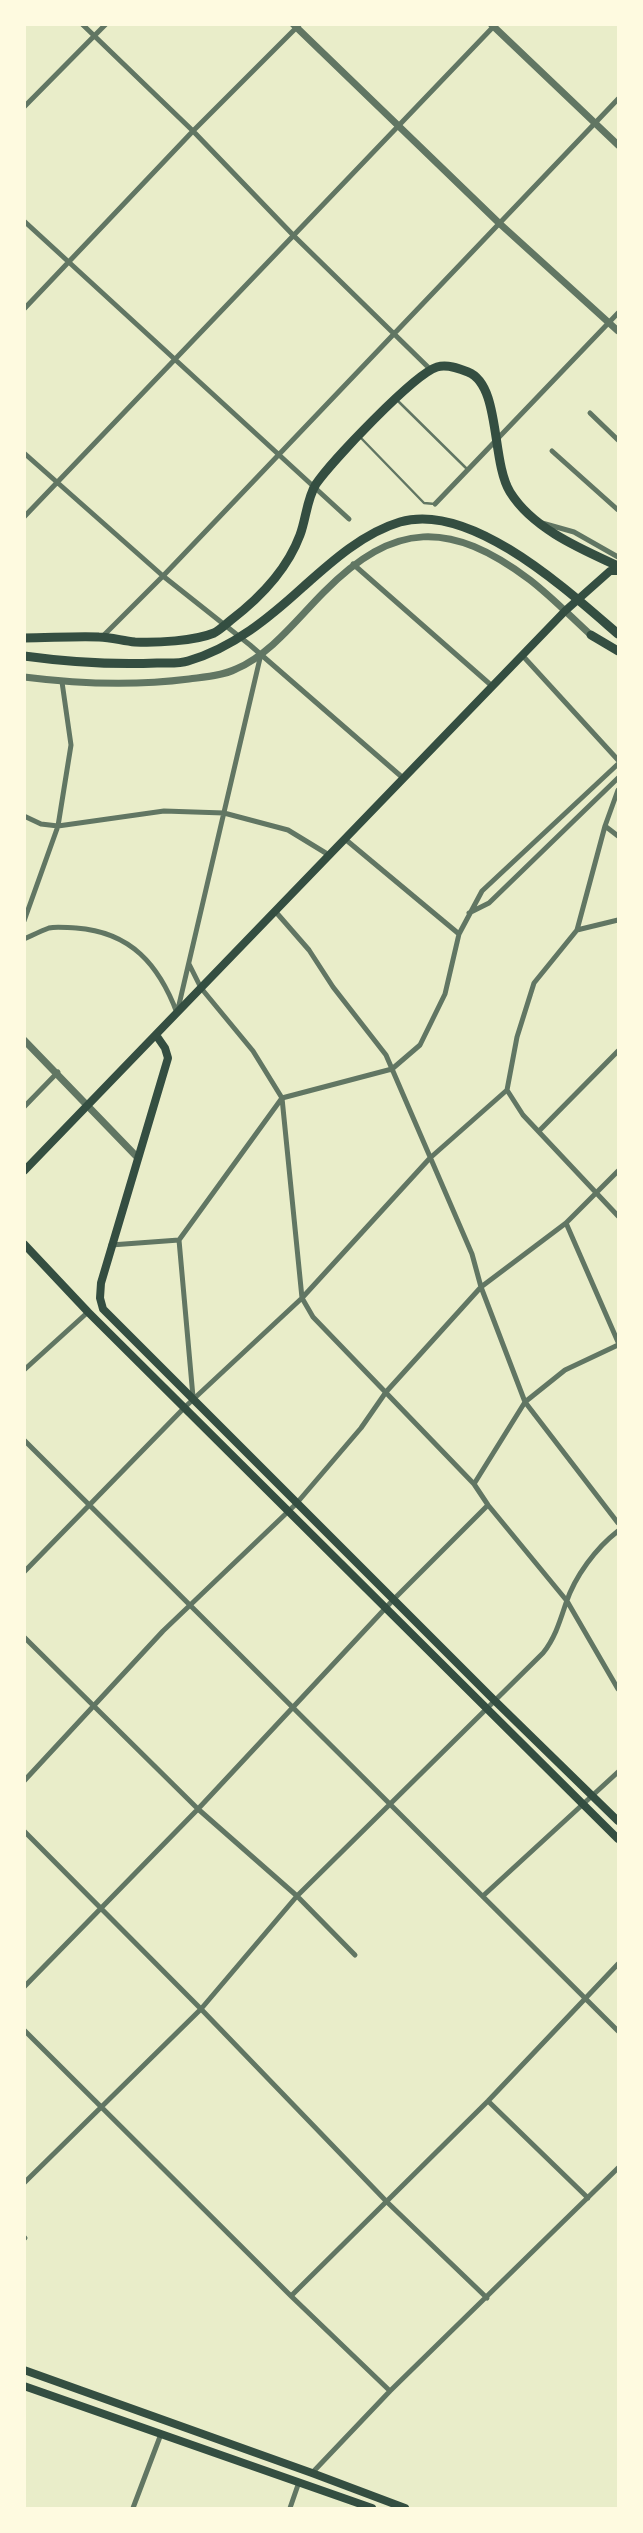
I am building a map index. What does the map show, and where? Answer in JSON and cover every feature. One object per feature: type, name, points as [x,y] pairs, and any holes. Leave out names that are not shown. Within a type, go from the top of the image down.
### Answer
[{"type":"main road","points":[[24,638],[101,637],[160,642],[215,632],[265,590],[284,567],[300,536],[315,486],[359,435],[395,399],[431,370],[450,366],[472,373],[486,390],[493,413],[500,466],[510,492],[540,523],[581,549],[618,566]]},
{"type":"main road","points":[[24,656],[88,662],[187,662],[215,650],[267,620],[355,545],[400,522],[429,519],[460,526],[504,545],[577,599],[618,634]]},
{"type":"main road","points":[[24,1171],[565,611],[610,571],[618,571]]},
{"type":"main road","points":[[591,635],[618,651]]},
{"type":"main road","points":[[156,1035],[168,1058],[111,1245],[100,1294],[101,1304],[111,1319],[618,1821]]},
{"type":"main road","points":[[24,1244],[88,1312],[618,1839]]},
{"type":"main road","points":[[80,1302],[94,1300],[100,1294]]},
{"type":"main road","points":[[88,1312],[111,1319]]},
{"type":"main road","points":[[24,2370],[405,2508]]},
{"type":"main road","points":[[24,2386],[372,2508]]},
{"type":"main road","points":[[241,2461],[306,2478],[312,2473]]},
{"type":"street","points":[[82,24],[193,131],[293,236],[431,370]]},
{"type":"street","points":[[24,107],[106,24]]},
{"type":"street","points":[[24,517],[494,25],[618,145]]},
{"type":"street","points":[[24,309],[297,26],[499,223],[618,331]]},
{"type":"street","points":[[101,637],[163,576],[618,99]]},
{"type":"street","points":[[24,221],[349,519]]},
{"type":"street","points":[[435,504],[618,313]]},
{"type":"street","points":[[590,413],[618,440]]},
{"type":"street","points":[[552,451],[618,510]]},
{"type":"street","points":[[24,453],[163,576],[261,654],[403,778]]},
{"type":"street","points":[[540,523],[574,531],[618,557]]},
{"type":"street","points":[[24,677],[62,682],[160,682],[208,677],[235,670],[261,654],[353,564],[400,540],[427,537],[454,540],[491,554],[531,581],[618,657]]},
{"type":"street","points":[[353,564],[492,687]]},
{"type":"street","points":[[177,1013],[261,654]]},
{"type":"street","points":[[193,1400],[179,1240],[282,1098],[391,1069],[420,1045],[445,994],[459,934],[482,891],[561,819],[618,762],[522,655]]},
{"type":"street","points":[[24,921],[58,826],[71,745],[62,682]]},
{"type":"street","points":[[469,913],[489,903],[618,778]]},
{"type":"street","points":[[24,1572],[185,1407],[302,1298],[430,1158],[507,1090],[517,1037],[534,983],[577,930],[605,826],[618,790]]},
{"type":"street","points":[[24,816],[41,824],[58,826],[164,811],[224,813],[288,830],[329,855]]},
{"type":"street","points":[[561,819],[569,827]]},
{"type":"street","points":[[605,826],[618,836]]},
{"type":"street","points":[[345,839],[459,934]]},
{"type":"street","points":[[275,911],[309,950],[333,987],[386,1055],[468,1243],[481,1287],[525,1402],[618,1523]]},
{"type":"street","points":[[577,930],[618,920]]},
{"type":"street","points":[[24,939],[52,927],[93,929],[126,944],[158,970],[168,987],[177,1013]]},
{"type":"street","points":[[189,964],[201,988],[253,1051],[282,1098],[302,1298],[313,1317],[474,1484],[488,1505],[567,1601],[618,1689]]},
{"type":"street","points":[[24,1040],[138,1157]]},
{"type":"street","points":[[539,1131],[618,1051]]},
{"type":"street","points":[[24,1107],[58,1072]]},
{"type":"street","points":[[507,1090],[523,1115],[618,1216]]},
{"type":"street","points":[[24,1781],[163,1631],[289,1512],[361,1428],[386,1392],[481,1287],[566,1223],[618,1171]]},
{"type":"street","points":[[474,1484],[525,1402],[565,1370],[618,1344],[566,1223]]},
{"type":"street","points":[[111,1245],[179,1240]]},
{"type":"street","points":[[24,1370],[88,1312]]},
{"type":"street","points":[[24,1440],[618,2031]]},
{"type":"street","points":[[24,1987],[198,1810],[394,1599],[488,1505]]},
{"type":"street","points":[[24,2183],[201,2009],[297,1896],[549,1646],[563,1617],[567,1601],[597,1551],[618,1531]]},
{"type":"street","points":[[24,1637],[198,1810],[297,1896],[355,1955]]},
{"type":"street","points":[[484,1895],[618,1772]]},
{"type":"street","points":[[24,1831],[387,2202],[487,2298]]},
{"type":"street","points":[[291,2296],[488,2101],[618,1965]]},
{"type":"street","points":[[24,2030],[390,2391]]},
{"type":"street","points":[[488,2101],[588,2198]]},
{"type":"street","points":[[312,2473],[390,2391],[618,2168]]},
{"type":"street","points":[[133,2508],[161,2434]]},
{"type":"street","points":[[290,2508],[299,2481]]},
{"type":"lane","points":[[395,399],[468,470]]},
{"type":"lane","points":[[359,435],[424,503],[435,504]]}]
